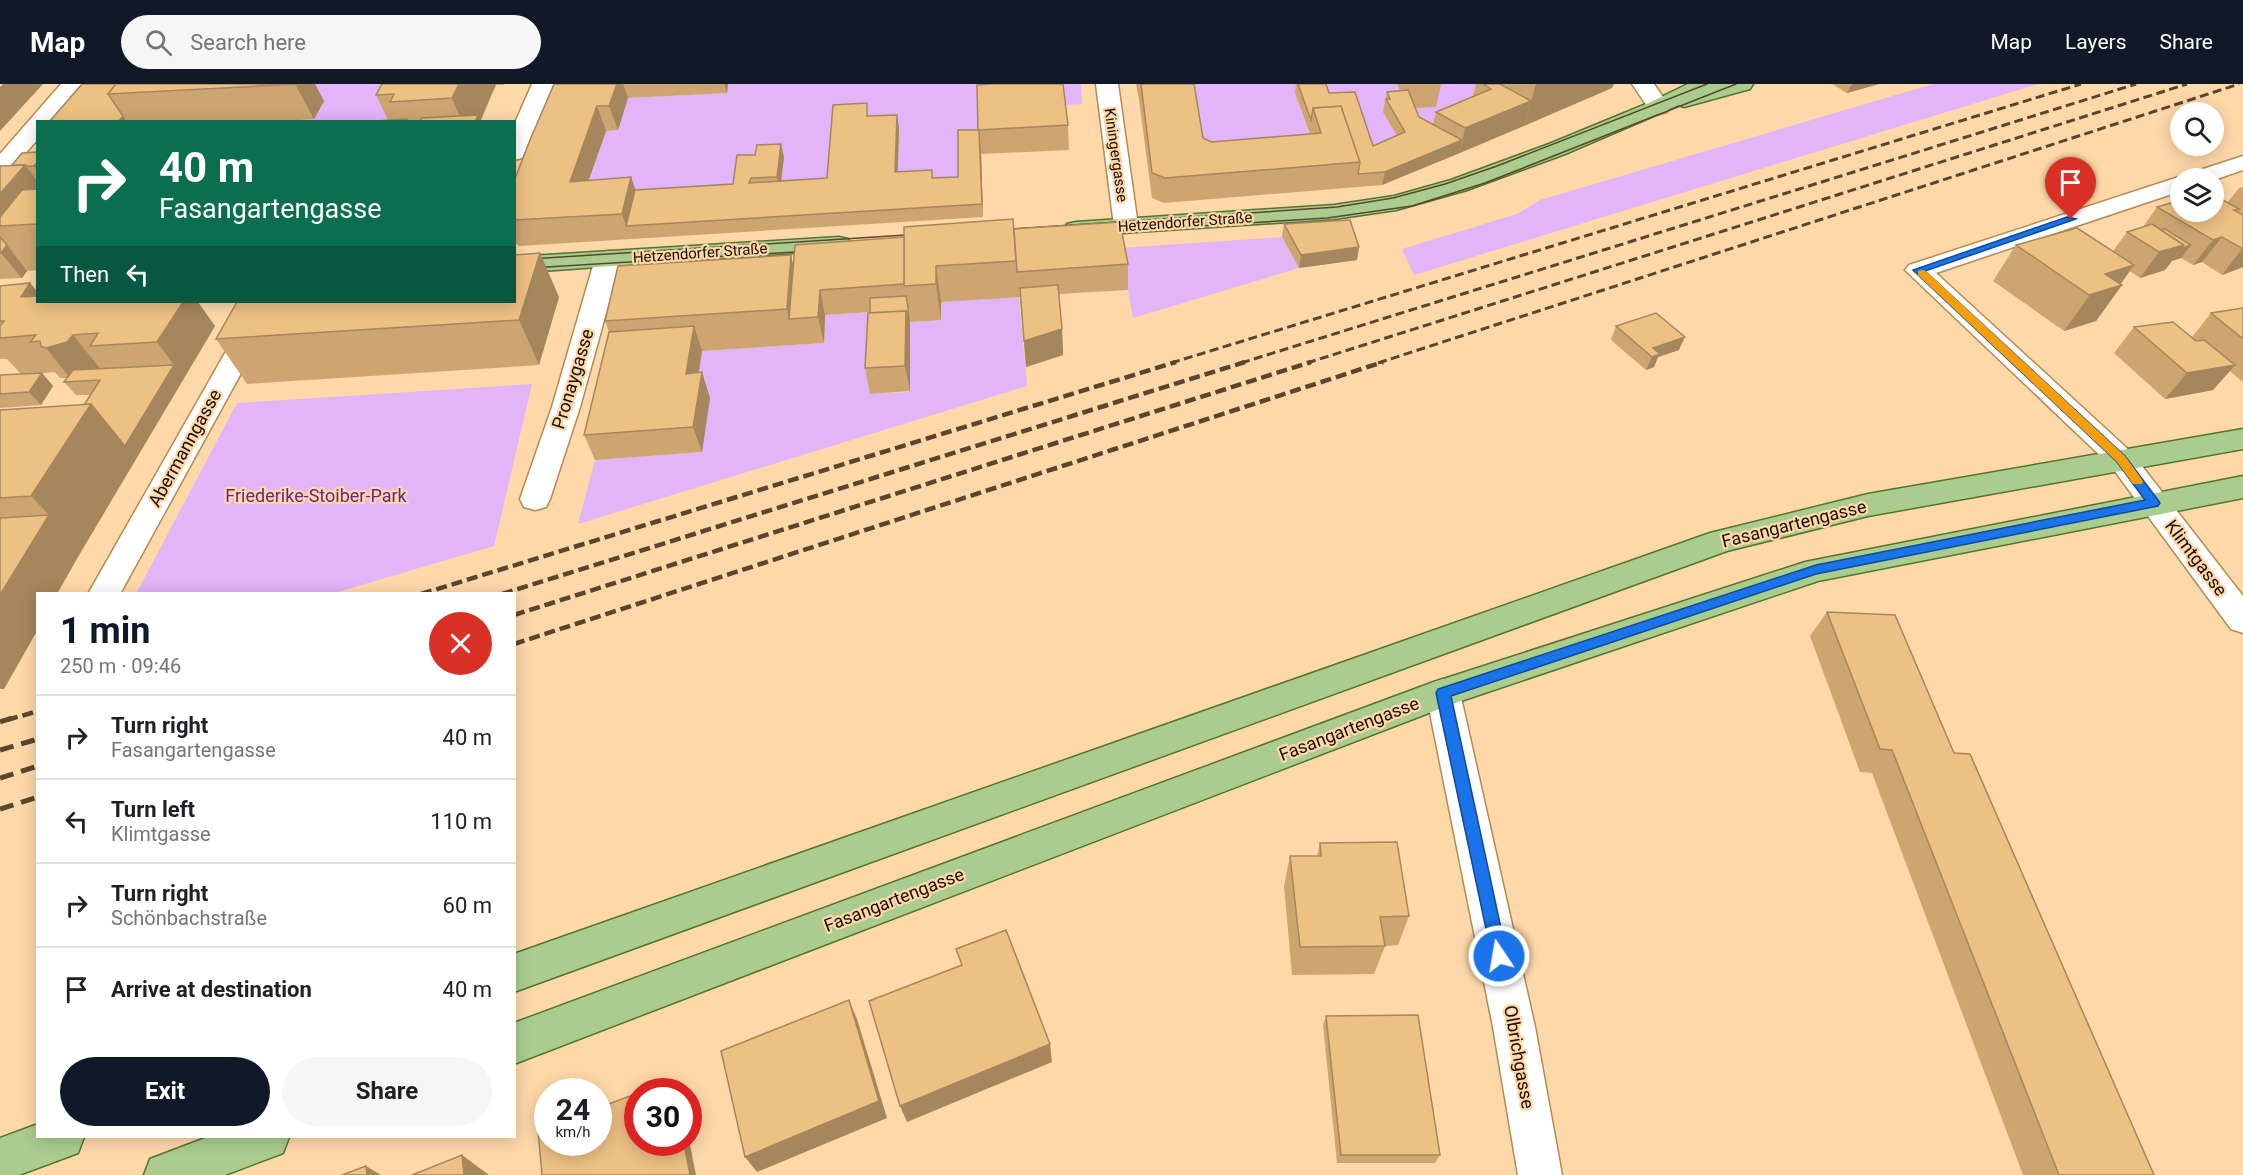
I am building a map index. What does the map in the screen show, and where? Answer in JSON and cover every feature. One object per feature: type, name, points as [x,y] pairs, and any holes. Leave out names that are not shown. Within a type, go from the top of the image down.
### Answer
[{"type":"main road","name":"Hetzendorfer Straße","points":[[1055,230],[1334,212],[1396,203],[1427,196],[1508,168],[1659,107],[1705,84]]},
{"type":"main road","name":"Hetzendorfer Straße","points":[[1659,107],[1742,84]]},
{"type":"main road","name":"Hetzendorfer Straße","points":[[516,265],[867,242]]},
{"type":"main road","name":"Fasangartengasse","points":[[516,972],[1721,541],[1868,505],[2243,439]]},
{"type":"main road","name":"Fasangartengasse","points":[[516,1043],[1443,693],[1816,570],[2243,487]]},
{"type":"main road","points":[[0,1160],[59,1138]]},
{"type":"main road","points":[[166,1175],[264,1138]]},
{"type":"street","points":[[42,120],[73,84]]},
{"type":"street","points":[[516,148],[543,84]]},
{"type":"street","name":"Kiningergasse","points":[[1107,84],[1126,226]]},
{"type":"street","points":[[1643,84],[1659,107]]},
{"type":"street","points":[[0,168],[36,126]]},
{"type":"street","points":[[2224,169],[2243,163]]},
{"type":"street","name":"Klimtgasse","points":[[2170,187],[1918,270],[2121,459],[2243,620]]},
{"type":"street","name":"Pronaygasse","points":[[535,499],[566,407],[608,259]]},
{"type":"street","name":"Abermanngasse","points":[[105,592],[266,303]]},
{"type":"street","name":"Olbrichgasse","points":[[1443,693],[1514,1027],[1540,1175]]},
{"type":"green space","points":[[154,84],[427,84],[406,120],[262,120]]},
{"type":"green space","points":[[728,84],[1081,84],[1082,104],[979,109],[980,143],[960,190],[897,185],[869,129],[868,115],[830,191],[579,208],[606,131],[618,130],[628,98],[726,93]]},
{"type":"green space","points":[[1190,84],[1300,84],[1295,93],[1318,158],[1209,167]]},
{"type":"green space","points":[[1319,84],[1397,84],[1406,103],[1403,145],[1371,158],[1328,106]]},
{"type":"green space","points":[[1426,84],[1509,84],[1430,137],[1408,108]]},
{"type":"green space","points":[[1933,84],[2038,84],[1414,275],[1402,249],[1517,214],[1540,200]]},
{"type":"green space","points":[[1282,237],[1299,268],[1133,318],[1120,248]]},
{"type":"green space","points":[[1019,297],[1027,386],[578,524],[595,460],[702,452],[694,399],[702,351],[824,343],[825,315],[873,312],[870,394],[909,392],[910,322],[941,320],[941,302]]},
{"type":"green space","name":"Friederike-Stoiber-Park","points":[[532,384],[494,546],[338,592],[137,592],[237,403]]},
{"type":"building","points":[[82,84],[116,84],[108,94],[123,116],[120,120],[51,120]]},
{"type":"building","points":[[116,84],[296,84],[108,94]]},
{"type":"building","points":[[382,84],[459,84],[452,98],[390,102],[394,94],[376,95]]},
{"type":"building","points":[[554,84],[617,84],[609,106],[597,106],[570,182],[631,177],[622,214],[516,220],[516,176]]},
{"type":"building","points":[[1063,84],[1068,125],[978,130],[977,85]]},
{"type":"building","points":[[1141,84],[1194,84],[1203,138],[1211,142],[1321,133],[1313,108],[1341,106],[1360,162],[1165,178],[1152,173]]},
{"type":"building","points":[[1298,84],[1326,84],[1329,93],[1355,92],[1373,146],[1405,132],[1386,99],[1390,99],[1387,92],[1408,90],[1419,117],[1462,140],[1385,172],[1358,174],[1360,162],[1341,106],[1313,108],[1311,120]]},
{"type":"building","points":[[1483,84],[1500,84],[1531,101],[1465,128],[1436,112],[1491,89]]},
{"type":"building","points":[[867,103],[867,116],[897,115],[895,172],[932,170],[932,178],[958,177],[958,130],[979,130],[982,204],[626,226],[635,190],[733,184],[737,155],[755,155],[757,145],[781,144],[777,177],[751,178],[749,183],[827,178],[833,105]]},
{"type":"building","points":[[478,115],[476,120],[421,120],[422,118]]},
{"type":"building","points":[[36,152],[34,166],[12,165],[22,153]]},
{"type":"building","points":[[25,165],[0,194],[0,166]]},
{"type":"building","points":[[36,189],[36,224],[0,226],[0,217],[22,190]]},
{"type":"building","points":[[2224,201],[2239,209],[2234,210],[2243,215],[2243,249],[2222,237],[2213,240],[2182,222],[2224,222]]},
{"type":"building","points":[[2170,203],[2170,215],[2157,207]]},
{"type":"building","points":[[1013,219],[1016,261],[936,266],[936,284],[904,286],[904,227]]},
{"type":"building","points":[[1350,220],[1359,247],[1301,255],[1284,224]]},
{"type":"building","points":[[1120,222],[1128,264],[1017,272],[1014,229]]},
{"type":"building","points":[[2152,224],[2184,245],[2159,252],[2127,232]]},
{"type":"building","points":[[2077,228],[2134,265],[2105,274],[2122,285],[2089,295],[2016,245]]},
{"type":"building","points":[[2165,229],[2191,245],[2182,248],[2184,245],[2161,230]]},
{"type":"building","points":[[0,237],[7,245],[1,253],[0,253]]},
{"type":"building","points":[[904,237],[904,284],[820,290],[818,317],[789,319],[795,245]]},
{"type":"building","points":[[540,253],[519,320],[216,339],[236,303],[516,303],[516,255]]},
{"type":"building","points":[[791,255],[787,309],[605,321],[618,266]]},
{"type":"building","points":[[30,283],[21,297],[36,296],[36,303],[182,303],[157,342],[90,346],[98,333],[73,335],[67,342],[46,348],[41,346],[40,341],[30,342],[36,335],[0,338],[0,326],[4,321],[0,321],[0,286]]},
{"type":"building","points":[[1058,285],[1062,329],[1024,341],[1020,288]]},
{"type":"building","points":[[906,296],[908,323],[906,311],[870,313],[870,298]]},
{"type":"building","points":[[2243,308],[2243,339],[2211,313]]},
{"type":"building","points":[[906,311],[905,366],[865,368],[868,313]]},
{"type":"building","points":[[1656,313],[1685,337],[1653,348],[1660,354],[1652,357],[1616,326]]},
{"type":"building","points":[[2173,322],[2196,341],[2204,340],[2235,365],[2187,373],[2134,327]]},
{"type":"building","points":[[694,326],[686,374],[702,372],[693,427],[584,435],[609,332]]},
{"type":"building","points":[[174,365],[125,446],[91,404],[84,405],[100,380],[64,382],[73,370]]},
{"type":"building","points":[[42,373],[29,392],[0,394],[0,375]]},
{"type":"building","points":[[91,404],[31,496],[0,498],[0,410]]},
{"type":"building","points":[[49,515],[0,595],[0,518]]},
{"type":"building","points":[[1827,612],[1895,615],[1954,753],[1970,754],[2154,1175],[2059,1175],[1892,750],[1880,749]]},
{"type":"building","points":[[1397,842],[1409,916],[1380,917],[1385,946],[1300,947],[1290,856],[1321,856],[1320,843]]},
{"type":"building","points":[[1006,930],[1050,1044],[900,1106],[869,1001],[962,965],[956,949]]},
{"type":"building","points":[[849,1000],[879,1101],[745,1157],[721,1051]]},
{"type":"building","points":[[1418,1015],[1440,1155],[1341,1155],[1326,1016]]},
{"type":"building","points":[[624,1098],[624,1156],[686,1156],[690,1175],[542,1175],[540,1156],[612,1156],[612,1103]]},
{"type":"building","points":[[462,1155],[464,1175],[412,1175]]},
{"type":"building","points":[[366,1166],[367,1175],[342,1175]]},
{"type":"tram line","points":[[997,230],[1337,207],[1393,198],[1445,184],[1497,166],[1707,84]]},
{"type":"tram line","points":[[1104,232],[1327,218],[1412,206],[1485,183],[1736,84]]},
{"type":"tram line","points":[[516,260],[922,234]]},
{"type":"tram line","points":[[516,269],[811,251]]},
{"type":"railway","points":[[1171,363],[2081,84]]},
{"type":"railway","points":[[1241,363],[2136,84]]},
{"type":"railway","points":[[1307,363],[2187,84]]},
{"type":"railway","points":[[1378,363],[2239,84]]},
{"type":"railway","points":[[428,592],[1176,362]]},
{"type":"railway","points":[[508,592],[1245,362]]},
{"type":"railway","points":[[516,614],[1311,362]]},
{"type":"railway","points":[[516,643],[1383,362]]},
{"type":"railway","points":[[7,720],[36,712]]},
{"type":"railway","points":[[0,722],[12,718]]},
{"type":"railway","points":[[0,750],[36,740]]},
{"type":"railway","points":[[0,778],[36,767]]},
{"type":"railway","points":[[0,809],[36,798]]},
{"type":"slow traffic","points":[[1922,273],[2121,459],[2137,481]]},
{"type":"route","points":[[1499,956],[1443,693],[1816,570],[2153,503],[2121,459],[1918,270],[2071,219]]}]
